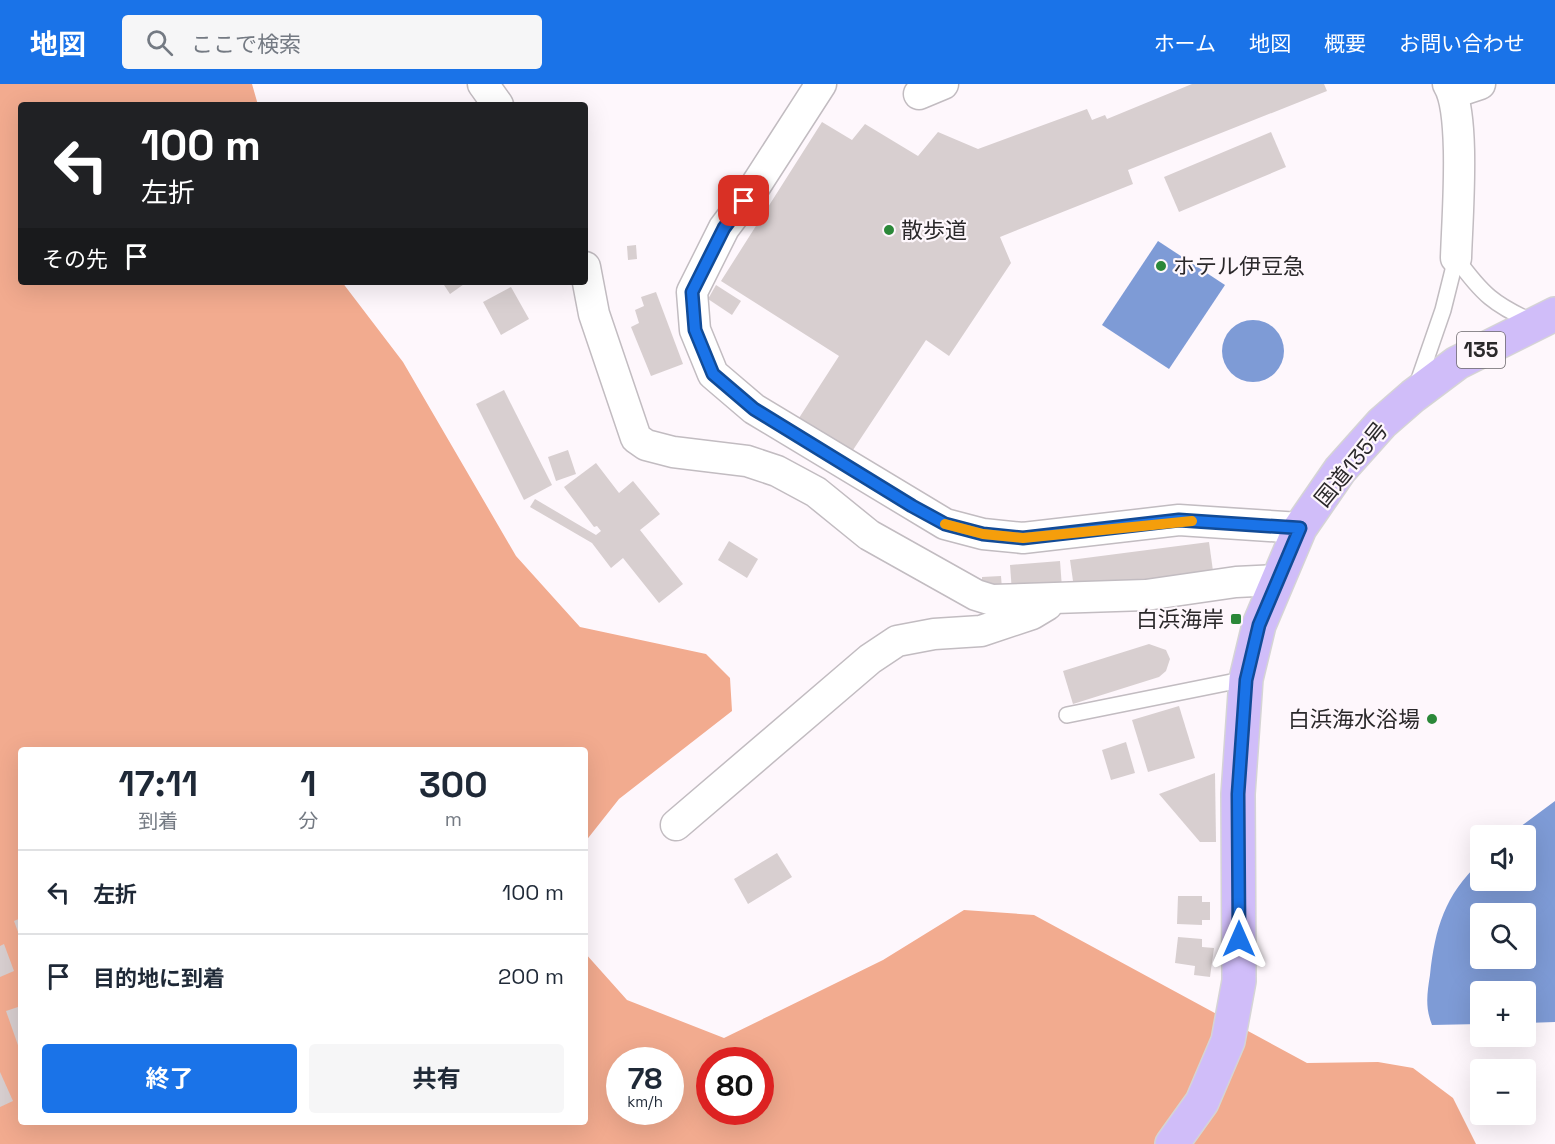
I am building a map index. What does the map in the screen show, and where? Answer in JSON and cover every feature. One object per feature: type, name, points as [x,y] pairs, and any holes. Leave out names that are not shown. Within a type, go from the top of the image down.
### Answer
[{"type":"highway","name":"国道135号","points":[[1172,1144],[1202,1102],[1228,1041],[1239,981],[1238,794],[1246,680],[1259,625],[1300,528],[1341,470],[1382,423],[1413,396],[1457,363],[1545,319]]},
{"type":"street","points":[[483,84],[496,102]]},
{"type":"street","points":[[821,84],[754,188],[724,228],[692,292],[695,330],[713,374],[754,409],[912,506],[954,526],[983,534],[1023,538],[1179,520],[1300,528]]},
{"type":"street","points":[[1456,258],[1460,87]]},
{"type":"street","points":[[588,283],[594,314],[636,438],[646,445],[673,452],[747,461],[777,471],[816,492],[869,535],[976,595],[992,600],[1146,595],[1236,582],[1278,580]]},
{"type":"street","points":[[676,825],[861,666],[897,641],[934,634],[981,631],[1032,614],[1059,599]]},
{"type":"lane","points":[[1456,258],[1480,290],[1504,310],[1545,319]]},
{"type":"lane","points":[[1413,396],[1443,310],[1456,258]]},
{"type":"lane","points":[[1066,715],[1246,680]]},
{"type":"shaded area","points":[[0,84],[252,84],[257,102],[18,102],[18,285],[344,285],[403,362],[516,556],[580,627],[706,654],[730,678],[732,711],[619,799],[588,838],[588,747],[18,747],[18,1125],[588,1125],[588,956],[627,1000],[724,1038],[883,960],[964,910],[1034,915],[1307,1063],[1378,1062],[1413,1068],[1453,1098],[1476,1144],[0,1144]]},
{"type":"water","points":[[1158,241],[1225,285],[1169,369],[1102,325]]},
{"type":"water","points":[[1247,320],[1259,320],[1275,329],[1282,339],[1284,351],[1282,363],[1275,373],[1259,382],[1247,382],[1236,377],[1227,368],[1222,357],[1222,345],[1227,334],[1236,325]]},
{"type":"water","points":[[1555,801],[1555,1022],[1536,1023],[1536,981],[1470,981],[1470,1024],[1432,1025],[1427,1000],[1435,942],[1450,900],[1470,872],[1470,891],[1536,891],[1536,825],[1523,825]]},
{"type":"building","points":[[1192,84],[1324,84],[1327,91],[1128,170],[1133,184],[1000,237],[1011,263],[949,356],[926,340],[853,450],[799,418],[839,356],[721,281],[822,122],[852,140],[865,124],[918,156],[938,132],[978,149],[1087,109],[1092,120],[1105,115],[1107,119]]},
{"type":"building","points":[[1271,132],[1286,167],[1179,212],[1164,177]]},
{"type":"building","points":[[636,245],[637,259],[628,260],[627,246]]},
{"type":"building","points":[[444,285],[463,285],[450,294]]},
{"type":"building","points":[[716,285],[741,301],[732,315],[708,299]]},
{"type":"building","points":[[511,287],[529,319],[501,335],[483,302]]},
{"type":"building","points":[[656,292],[683,364],[651,376],[631,327],[639,323],[635,310],[644,306],[641,297]]},
{"type":"building","points":[[504,390],[552,485],[524,500],[476,404]]},
{"type":"building","points":[[568,450],[576,474],[556,481],[548,457]]},
{"type":"building","points":[[596,463],[619,493],[633,481],[660,514],[640,530],[683,584],[659,603],[623,558],[611,568],[592,543],[530,507],[535,499],[596,535],[601,531],[597,526],[594,527],[564,487]]},
{"type":"building","points":[[729,541],[758,559],[747,578],[718,560]]},
{"type":"building","points":[[1209,542],[1213,571],[1074,588],[1070,560]]},
{"type":"building","points":[[1060,561],[1062,588],[1012,592],[1010,565]]},
{"type":"building","points":[[1001,576],[1002,589],[982,590],[982,577]]},
{"type":"building","points":[[1149,644],[1166,650],[1170,659],[1166,671],[1159,677],[1073,704],[1063,671]]},
{"type":"building","points":[[1179,706],[1195,758],[1148,772],[1132,720]]},
{"type":"building","points":[[1126,742],[1135,773],[1111,780],[1102,750]]},
{"type":"building","points":[[1215,773],[1216,842],[1200,842],[1159,794]]},
{"type":"building","points":[[777,853],[792,877],[748,904],[734,879]]},
{"type":"building","points":[[1178,896],[1202,896],[1202,902],[1210,902],[1210,920],[1202,920],[1202,925],[1177,924]]},
{"type":"building","points":[[18,919],[18,932],[14,921]]},
{"type":"building","points":[[1178,937],[1202,939],[1202,947],[1214,948],[1210,977],[1194,975],[1195,966],[1175,963]]},
{"type":"building","points":[[4,944],[14,971],[0,977],[0,946]]},
{"type":"building","points":[[18,1007],[18,1045],[6,1011]]},
{"type":"building","points":[[0,1072],[13,1101],[0,1107]]},
{"type":"slow traffic","points":[[945,524],[983,534],[1023,538],[1179,520],[1192,521]]},
{"type":"place","name":"散歩道","points":[[889,230]]},
{"type":"place","name":"ホテル伊豆急","points":[[1161,266]]},
{"type":"place","name":"白浜海岸","points":[[1236,619]]},
{"type":"place","name":"白浜海水浴場","points":[[1432,719]]},
{"type":"route","points":[[744,201],[724,228],[692,292],[695,330],[713,374],[754,409],[912,506],[945,524],[983,534],[1023,538],[1179,520],[1300,528],[1259,625],[1246,680],[1238,794],[1239,939]]}]
